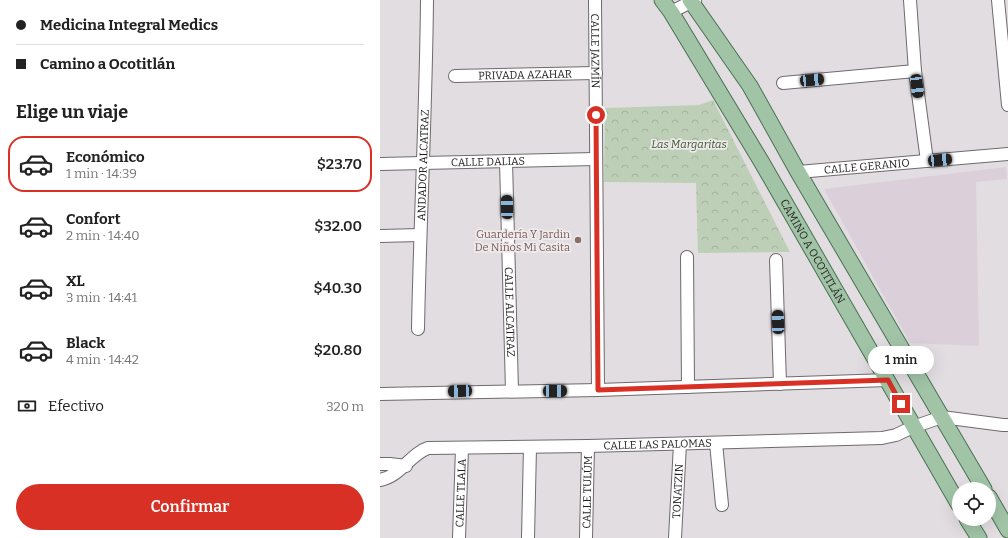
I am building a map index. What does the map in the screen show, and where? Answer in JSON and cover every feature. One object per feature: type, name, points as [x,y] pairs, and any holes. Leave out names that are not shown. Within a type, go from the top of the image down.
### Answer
[{"type":"main road","name":"CAMINO A OCOTITLÁN","points":[[662,0],[671,12],[722,95],[952,493]]},
{"type":"main road","points":[[692,1],[750,86],[798,172],[980,482]]},
{"type":"main road","points":[[996,509],[1008,530]]},
{"type":"street","name":"ANDADOR ALCATRAZ","points":[[418,330],[426,86],[427,0]]},
{"type":"street","name":"CALLE JAZMÍN","points":[[595,0],[595,159],[598,390]]},
{"type":"street","points":[[910,0],[915,72],[927,161]]},
{"type":"street","points":[[998,0],[1008,105]]},
{"type":"street","points":[[671,12],[692,1]]},
{"type":"street","points":[[782,83],[915,72]]},
{"type":"street","name":"PRIVADA AZAHAR","points":[[454,76],[596,73]]},
{"type":"street","name":"CALLE GERANIO","points":[[798,172],[1008,154]]},
{"type":"street","name":"CALLE DALIAS","points":[[380,164],[595,159]]},
{"type":"street","name":"CALLE ALCATRAZ","points":[[506,161],[512,391]]},
{"type":"street","points":[[380,236],[420,235]]},
{"type":"street","points":[[687,257],[688,387]]},
{"type":"street","points":[[776,260],[780,384]]},
{"type":"street","points":[[380,394],[598,390],[888,380]]},
{"type":"street","points":[[942,417],[1008,425]]},
{"type":"street","name":"CALLE LAS PALOMAS","points":[[380,480],[393,475],[406,466],[419,452],[428,448],[680,444],[882,438],[896,435],[913,427],[942,417]]},
{"type":"street","points":[[716,443],[722,505]]},
{"type":"street","name":"TONATZIN","points":[[675,538],[680,444]]},
{"type":"street","name":"CALLE TULÚM","points":[[586,538],[588,446]]},
{"type":"street","points":[[528,538],[530,447]]},
{"type":"street","name":"CALLE TLALA","points":[[459,538],[462,448]]},
{"type":"street","points":[[380,464],[406,466]]},
{"type":"shaded area","points":[[1006,167],[1007,179],[976,182],[979,346],[910,343],[824,189]]},
{"type":"green space","name":"Las Margaritas","points":[[713,100],[790,252],[698,253],[696,183],[604,182],[605,108],[699,105]]},
{"type":"place","name":"Guardería Y Jardin De Niños Mi Casita","points":[[578,240]]},
{"type":"route","points":[[596,115],[595,159],[598,390],[888,380],[901,404]]}]
